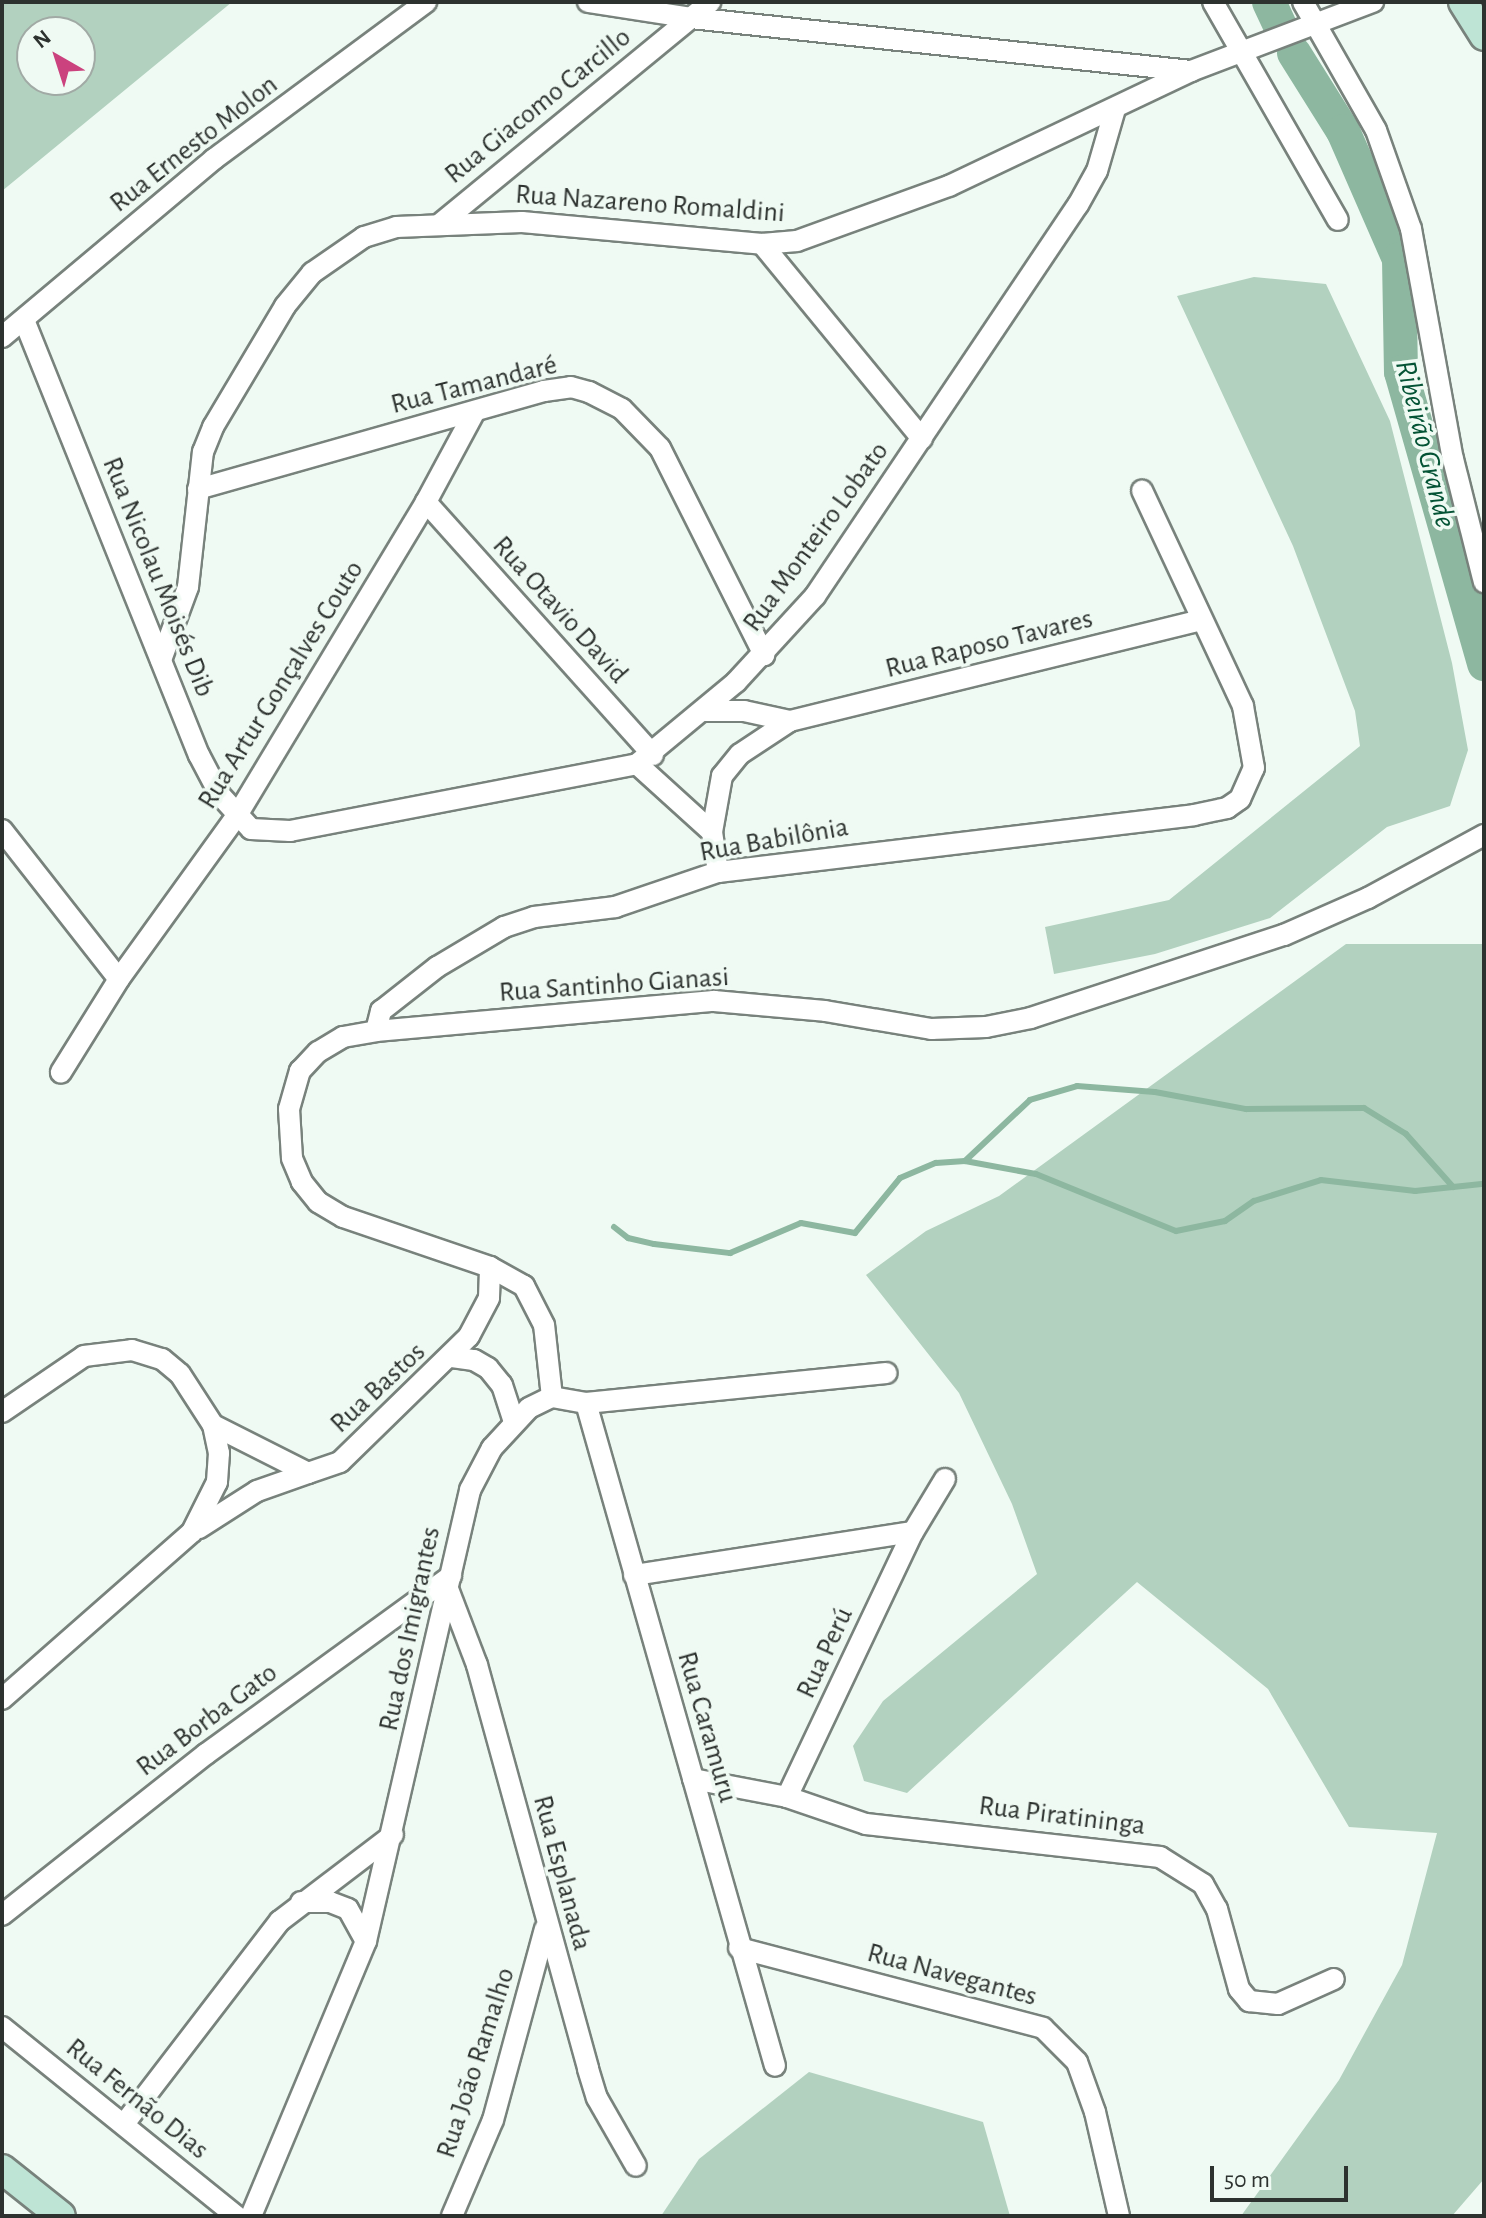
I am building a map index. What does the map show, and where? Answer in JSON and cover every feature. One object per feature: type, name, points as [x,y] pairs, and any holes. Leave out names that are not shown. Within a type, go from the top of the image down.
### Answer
[{"type":"street","name":"Rua Ernesto Molon","points":[[2,337],[214,159],[426,2]]},
{"type":"street","points":[[588,2],[691,18],[1191,71]]},
{"type":"street","name":"Rua Giacomo Carcillo","points":[[440,224],[710,2]]},
{"type":"street","points":[[1213,2],[1338,220]]},
{"type":"street","points":[[1303,2],[1376,130],[1411,229],[1453,459],[1484,582]]},
{"type":"street","name":"Rua Nazareno Romaldini","points":[[161,660],[188,587],[203,452],[232,391],[259,343],[312,273],[364,237],[396,227],[522,222],[762,244],[797,241],[842,228],[949,186],[1191,71],[1373,2]]},
{"type":"street","points":[[1463,2],[1484,36]]},
{"type":"street","name":"Rua Monteiro Lobato","points":[[236,817],[251,829],[268,832],[645,760],[705,711],[764,655],[815,596],[1078,205],[1097,171],[1115,109]]},
{"type":"street","points":[[762,244],[922,439]]},
{"type":"street","name":"Rua Nicolau Moisés Dib","points":[[24,320],[199,755],[236,817]]},
{"type":"street","name":"Rua Tamandaré","points":[[198,489],[571,387],[606,399],[632,417],[660,448],[764,655]]},
{"type":"street","name":"Rua Artur Gonçalves Couto","points":[[61,1072],[119,979],[236,817],[426,502],[475,411]]},
{"type":"street","points":[[1142,490],[1201,620]]},
{"type":"street","name":"Rua Otavio David","points":[[426,502],[645,760],[712,832]]},
{"type":"street","name":"Rua Raposo Tavares","points":[[718,872],[712,832],[722,776],[740,754],[790,721],[1201,620]]},
{"type":"street","name":"Rua Babilônia","points":[[376,1031],[381,1011],[391,1002],[504,927],[534,917],[645,900],[718,872],[1227,808],[1251,783],[1253,749],[1231,677],[1201,620]]},
{"type":"street","name":"Rua Raposo Tavares","points":[[705,711],[744,711],[790,721]]},
{"type":"street","points":[[2,830],[119,979]]},
{"type":"street","name":"Rua Santinho Gianasi","points":[[552,1397],[548,1346],[536,1300],[511,1275],[343,1217],[318,1202],[302,1182],[289,1133],[292,1088],[300,1071],[318,1052],[343,1037],[376,1031],[714,1001],[825,1011],[931,1029],[986,1027],[1031,1018],[1284,935],[1368,898],[1484,835]]},
{"type":"street","name":"Rua Bastos","points":[[192,1532],[257,1491],[350,1454],[452,1357],[486,1308],[490,1267]]},
{"type":"street","points":[[2,1412],[84,1356],[132,1350],[162,1359],[180,1374],[213,1425],[217,1482],[192,1532],[2,1699]]},
{"type":"street","name":"Rua Bastos","points":[[452,1357],[474,1360],[488,1368],[502,1385],[514,1422]]},
{"type":"street","points":[[552,1397],[586,1403],[887,1373]]},
{"type":"street","name":"Rua dos Imigrantes","points":[[251,2216],[366,1941],[393,1835],[470,1490],[492,1448],[514,1422],[552,1397]]},
{"type":"street","name":"Rua Caramuru","points":[[586,1403],[775,2066]]},
{"type":"street","points":[[213,1425],[308,1473]]},
{"type":"street","name":"Rua Perú","points":[[787,1797],[913,1532],[945,1479]]},
{"type":"street","points":[[634,1575],[913,1532]]},
{"type":"street","name":"Rua Borba Gato","points":[[2,1915],[206,1754],[449,1582]]},
{"type":"street","name":"Rua Esplanada","points":[[449,1582],[477,1665],[546,1925],[597,2098],[636,2166]]},
{"type":"street","name":"Rua Piratininga","points":[[693,1779],[787,1797],[866,1824],[1160,1857],[1203,1884],[1217,1909],[1239,1989],[1249,2001],[1278,2004],[1334,1979]]},
{"type":"street","points":[[124,2124],[228,1983],[301,1902],[393,1835]]},
{"type":"street","points":[[301,1902],[330,1902],[348,1909],[366,1941]]},
{"type":"street","name":"Rua João Ramalho","points":[[452,2216],[493,2120],[546,1925]]},
{"type":"street","name":"Rua Navegantes","points":[[739,1948],[1043,2028],[1077,2062],[1095,2112],[1119,2216]]},
{"type":"street","name":"Rua Fernão Dias","points":[[2,2027],[236,2216]]},
{"type":"street","points":[[2,2169],[61,2216]]},
{"type":"green space","points":[[2,2],[232,2],[2,191]]},
{"type":"green space","points":[[1254,277],[1326,284],[1390,421],[1452,663],[1468,750],[1450,806],[1387,827],[1270,918],[1155,954],[1054,974],[1045,927],[1169,900],[1360,746],[1355,711],[1293,546],[1177,296]]},
{"type":"green space","points":[[1346,944],[1484,944],[1484,2179],[1452,2216],[1241,2216],[1339,2080],[1402,1965],[1437,1833],[1349,1827],[1268,1689],[1137,1582],[907,1793],[864,1781],[853,1746],[883,1701],[1037,1574],[1012,1504],[959,1393],[866,1275],[926,1231],[999,1196]]},
{"type":"green space","points":[[809,2072],[983,2122],[1010,2216],[661,2216],[699,2159]]},
{"type":"waterway","name":"Ribeirão Grande","points":[[1269,2],[1280,26]]},
{"type":"waterway","name":"Ribeirão Grande","points":[[1294,53],[1343,131],[1399,259],[1401,372],[1484,664]]},
{"type":"waterway","points":[[614,1227],[628,1238],[654,1244],[730,1253],[801,1223],[855,1233],[900,1178],[936,1163],[965,1161],[1030,1100],[1077,1086],[1155,1092],[1246,1109],[1364,1108],[1406,1134],[1453,1187],[1484,1184]]},
{"type":"waterway","points":[[965,1161],[1036,1174],[1176,1231],[1225,1221],[1254,1201],[1321,1180],[1415,1191],[1453,1187]]}]
